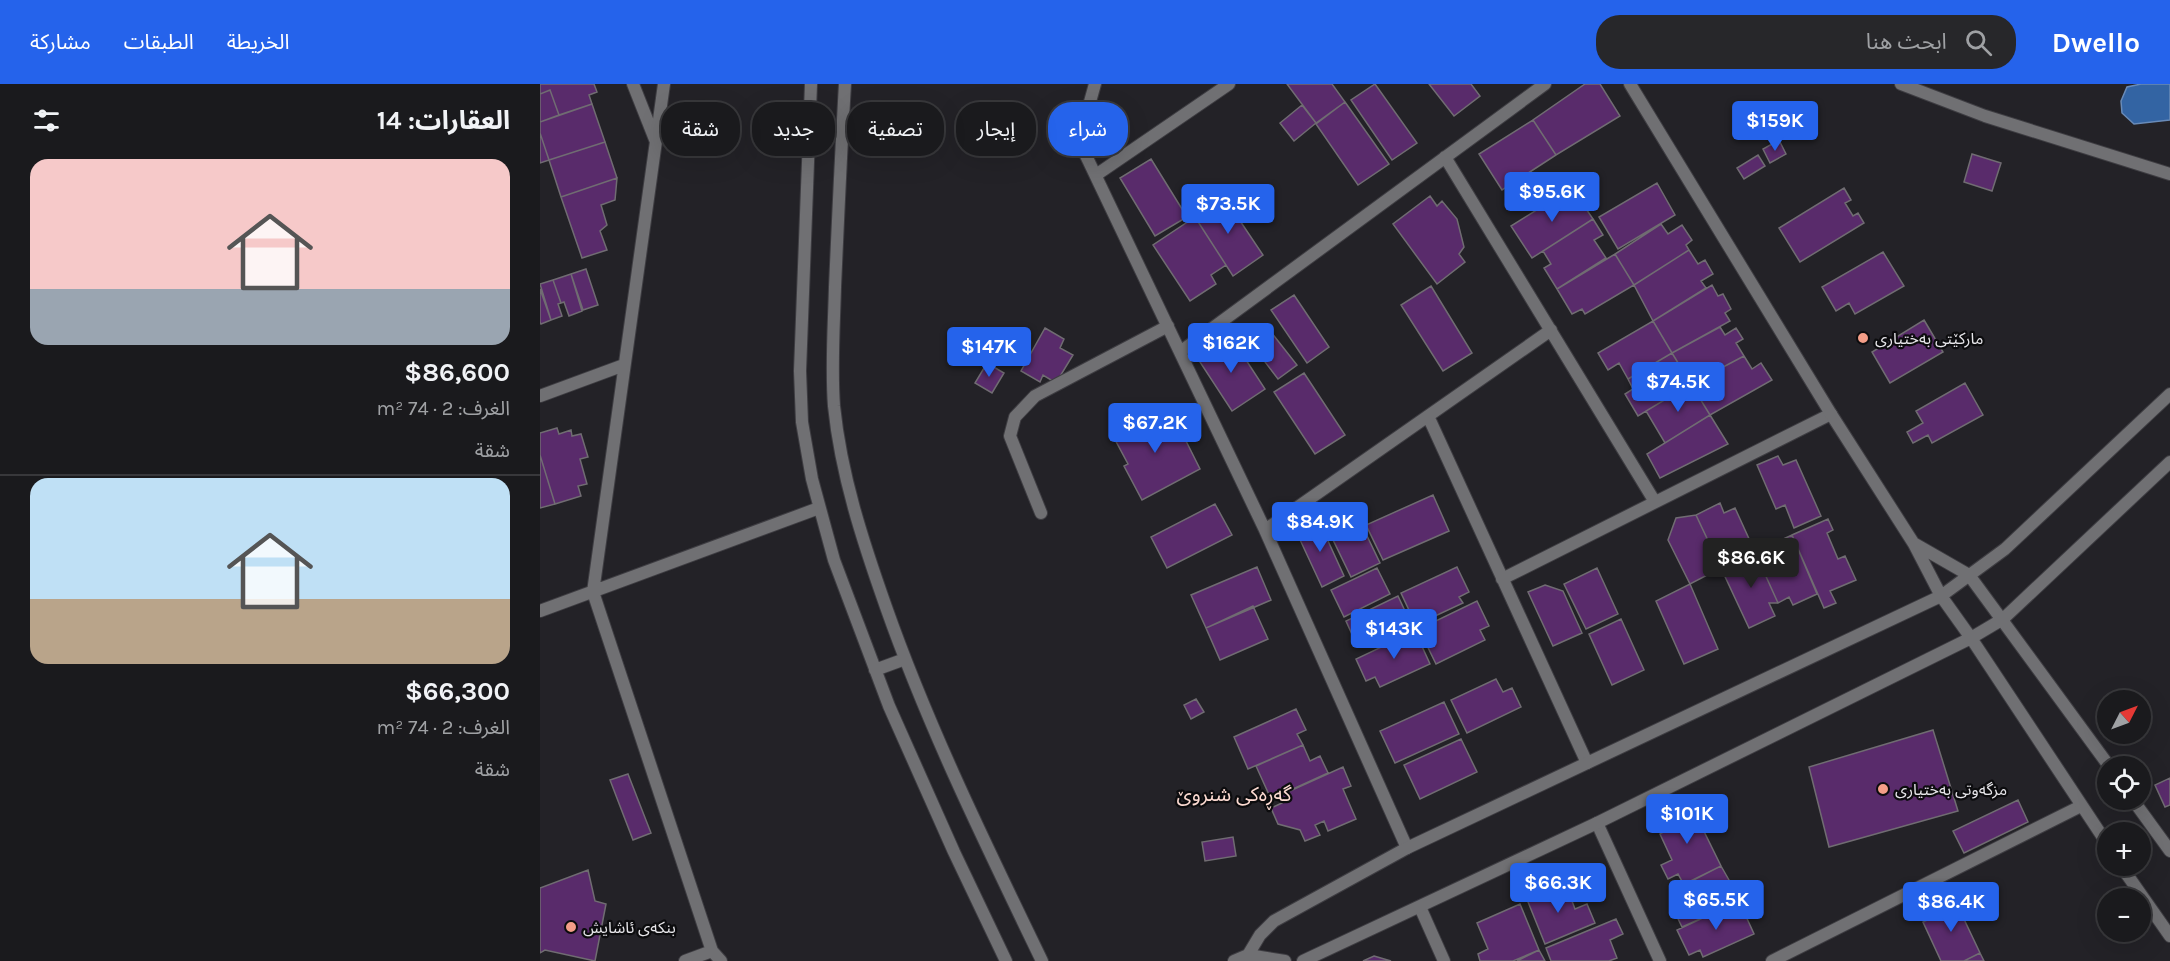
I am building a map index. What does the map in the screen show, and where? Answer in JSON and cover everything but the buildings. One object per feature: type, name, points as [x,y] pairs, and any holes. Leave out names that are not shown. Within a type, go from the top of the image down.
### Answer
[{"type":"street","points":[[633,84],[656,144]]},
{"type":"street","points":[[664,84],[593,592],[717,956],[685,961]]},
{"type":"street","points":[[811,84],[800,371],[802,422],[819,508],[834,560],[875,670],[920,779],[1006,961]]},
{"type":"street","points":[[845,84],[839,178],[833,374],[834,406],[839,440],[856,516],[905,659],[941,747],[1042,961]]},
{"type":"street","points":[[1095,84],[1079,141],[1265,530],[1407,848]]},
{"type":"street","points":[[1096,176],[1229,84]]},
{"type":"street","points":[[1180,352],[1545,84]]},
{"type":"street","points":[[1630,84],[1831,414],[1914,544],[1941,596],[2097,830]]},
{"type":"street","points":[[1901,84],[1985,116],[2170,174]]},
{"type":"street","points":[[1445,157],[1655,502]]},
{"type":"street","points":[[1041,513],[1010,436],[1015,417],[1035,396],[1168,326]]},
{"type":"street","points":[[1265,530],[1551,330]]},
{"type":"street","points":[[540,396],[624,366]]},
{"type":"street","points":[[1248,955],[1260,935],[1274,921],[1407,848],[1941,596],[2005,549],[2170,394]]},
{"type":"street","points":[[1502,579],[1831,414]]},
{"type":"street","points":[[1428,416],[1587,763]]},
{"type":"street","points":[[1303,961],[1597,823],[1971,638],[2003,619],[2170,462]]},
{"type":"street","points":[[540,611],[819,508]]},
{"type":"street","points":[[1914,544],[1969,575],[2102,756]]},
{"type":"street","points":[[875,670],[905,659]]},
{"type":"street","points":[[1772,961],[2080,806]]},
{"type":"street","points":[[2140,810],[2170,851]]},
{"type":"street","points":[[1597,823],[1660,961]]},
{"type":"street","points":[[2128,876],[2170,936]]},
{"type":"street","points":[[1420,907],[1444,961]]},
{"type":"street","points":[[1234,961],[1248,955],[1285,961]]},
{"type":"water","points":[[2141,84],[2170,84],[2170,120],[2134,124],[2122,113],[2121,101],[2127,87]]},
{"type":"place","name":"مارکێتی بەختیاری","points":[[1863,338]]},
{"type":"place","name":"مزگەوتی بەختیاری","points":[[1883,789]]},
{"type":"place","name":"بنکەی ئاشایش","points":[[571,927]]},
{"type":"district","name":"گەڕەکی شنروێ","points":[[1234,794]]}]
